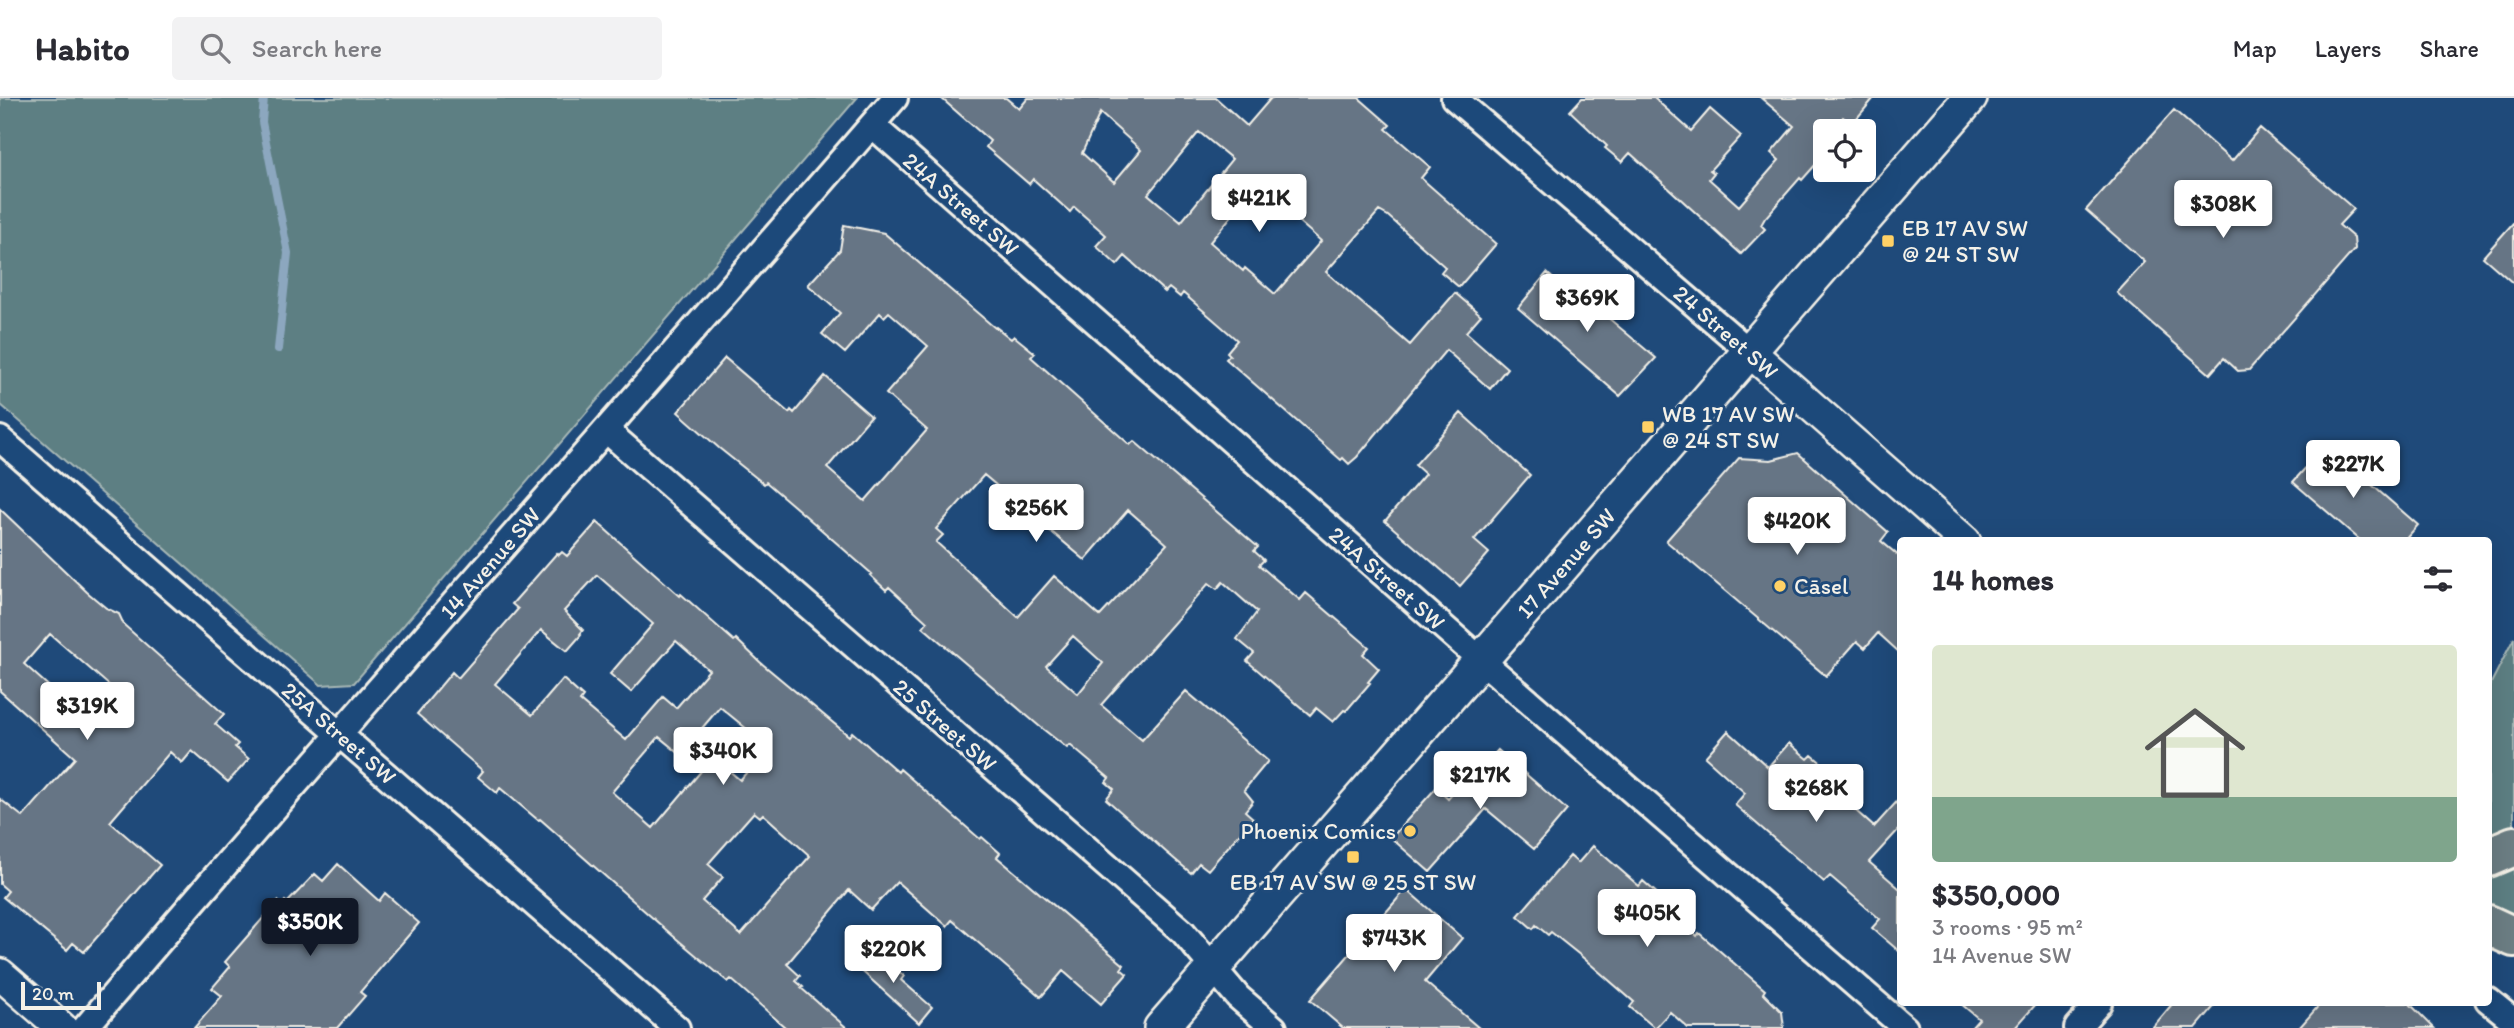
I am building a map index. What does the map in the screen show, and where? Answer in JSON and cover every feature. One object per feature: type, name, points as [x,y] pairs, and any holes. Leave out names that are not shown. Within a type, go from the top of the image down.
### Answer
[{"type":"highway","points":[[2492,855],[2514,846]]},
{"type":"highway","points":[[2492,927],[2514,937]]},
{"type":"main road","name":"17 Avenue SW","points":[[1161,1028],[1969,98]]},
{"type":"street","name":"14 Avenue SW","points":[[85,1028],[895,98]]},
{"type":"street","name":"24 Street SW","points":[[1454,98],[1960,537]]},
{"type":"street","name":"24A Street SW","points":[[872,125],[1905,1028]]},
{"type":"street","name":"25 Street SW","points":[[606,430],[1183,932],[1238,997],[1274,1028]]},
{"type":"street","name":"25A Street SW","points":[[0,439],[677,1028]]},
{"type":"street","points":[[0,974],[62,1028]]},
{"type":"street","points":[[2492,1003],[2514,1021]]},
{"type":"street","points":[[2077,1028],[2096,1006]]},
{"type":"green space","points":[[0,98],[857,98],[354,683],[321,685],[0,404]]},
{"type":"green space","points":[[2514,638],[2514,828],[2492,838],[2492,681]]},
{"type":"green space","points":[[2514,860],[2514,925],[2492,915],[2492,869]]},
{"type":"building","points":[[941,98],[1006,98],[1019,109],[1028,98],[1216,98],[1247,126],[1271,98],[1359,98],[1390,125],[1386,129],[1430,167],[1421,178],[1496,244],[1459,287],[1441,272],[1445,267],[1379,211],[1326,272],[1410,345],[1455,293],[1481,315],[1466,332],[1507,368],[1490,389],[1446,350],[1349,464],[1343,458],[1341,460],[1226,359],[1230,355],[1227,352],[1237,340],[1183,293],[1180,297],[1169,288],[1165,292],[1125,256],[1117,265],[1096,246],[1106,235],[1074,207],[1070,212],[1033,179],[1029,184],[986,147],[990,141]],"holes":[[[1100,113],[1141,150],[1114,182],[1082,153]],[[1199,132],[1232,159],[1181,222],[1148,194]],[[1257,185],[1321,241],[1275,294],[1210,242]]]},
{"type":"building","points":[[1582,98],[1654,98],[1691,131],[1710,109],[1741,136],[1710,170],[1714,173],[1709,179],[1739,206],[1779,160],[1771,153],[1794,126],[1761,98],[1874,98],[1856,119],[1813,119],[1813,168],[1802,180],[1800,178],[1765,218],[1761,225],[1765,229],[1741,254],[1630,153],[1622,162],[1570,111]]},
{"type":"building","points":[[2174,110],[2232,161],[2260,128],[2354,209],[2339,225],[2354,238],[2355,249],[2249,370],[2238,371],[2224,358],[2210,374],[2117,293],[2145,262],[2086,210]]},
{"type":"building","points":[[2514,222],[2514,284],[2483,257]]},
{"type":"building","points":[[844,225],[884,233],[995,328],[1011,339],[1014,336],[1035,353],[1031,357],[1130,445],[1134,441],[1258,547],[1254,551],[1264,560],[1259,565],[1300,600],[1306,593],[1369,647],[1363,654],[1379,669],[1346,711],[1333,722],[1316,708],[1310,715],[1247,661],[1254,653],[1237,639],[1257,612],[1223,582],[1217,589],[1209,583],[1101,705],[1142,740],[1186,691],[1268,761],[1244,790],[1253,801],[1245,811],[1253,818],[1208,870],[1199,863],[1191,873],[1166,852],[1106,799],[1114,789],[1106,782],[1109,778],[1070,745],[1067,748],[1039,726],[923,627],[927,622],[889,587],[886,590],[870,575],[872,574],[766,482],[764,484],[678,412],[725,358],[789,413],[791,410],[794,413],[825,376],[871,416],[827,468],[865,501],[927,430],[886,394],[928,346],[889,312],[884,317],[880,313],[845,353],[822,334],[840,313],[808,285],[840,250]],"holes":[[[984,475],[1085,560],[1128,510],[1167,544],[1100,616],[1054,576],[1018,617],[936,542],[943,535],[936,529]],[[1073,636],[1103,663],[1078,694],[1046,666]]]},
{"type":"building","points":[[1547,273],[1558,283],[1562,279],[1656,358],[1620,396],[1518,308]]},
{"type":"building","points":[[1461,413],[1530,475],[1474,540],[1489,553],[1460,586],[1385,521],[1425,474],[1415,465]]},
{"type":"building","points":[[2326,445],[2418,525],[2408,537],[2356,537],[2293,482]]},
{"type":"building","name":"Cāsel","points":[[1798,453],[1888,532],[1881,541],[1897,554],[1897,650],[1878,633],[1865,648],[1857,641],[1826,676],[1666,541],[1739,458],[1771,460]]},
{"type":"building","points":[[0,509],[87,592],[106,608],[119,614],[124,625],[224,714],[215,724],[238,744],[235,747],[249,759],[228,782],[192,751],[182,763],[170,752],[110,822],[160,865],[84,952],[73,943],[67,950],[3,897],[8,891],[0,884],[0,799],[23,817],[75,758],[0,691]],"holes":[[[50,634],[111,687],[85,719],[24,664]]]},
{"type":"building","points":[[597,522],[680,596],[681,594],[734,641],[736,639],[849,736],[852,732],[898,772],[900,769],[980,839],[982,837],[1000,853],[997,857],[1124,965],[1121,969],[1127,974],[1101,1004],[1063,971],[1041,997],[952,920],[947,926],[897,882],[871,910],[849,890],[787,964],[800,976],[796,981],[803,987],[801,988],[847,1028],[786,1028],[731,979],[728,982],[672,935],[540,819],[500,788],[497,793],[478,777],[483,771],[417,714],[452,672],[458,678],[518,609],[512,604],[557,553],[559,555],[562,552],[567,556]],"holes":[[[597,575],[653,624],[610,674],[631,692],[676,641],[709,670],[676,708],[663,697],[626,740],[580,701],[583,697],[563,679],[532,715],[495,684],[541,630],[567,651],[583,630],[564,611]],[[720,707],[769,747],[740,780],[713,757],[653,828],[612,792],[659,737],[680,754]],[[754,812],[760,817],[763,814],[810,856],[741,935],[702,901],[723,877],[708,864]]]},
{"type":"building","points":[[1728,731],[1768,767],[1789,743],[1808,759],[1812,755],[1836,775],[1827,785],[1874,827],[1897,801],[1897,831],[1869,862],[1897,886],[1897,949],[1872,928],[1880,919],[1830,876],[1824,882],[1735,805],[1745,793],[1705,757]]},
{"type":"building","points":[[1498,750],[1567,810],[1534,849],[1486,809],[1430,872],[1391,838],[1436,788],[1448,799],[1480,762],[1484,765]]},
{"type":"building","points":[[1593,846],[1639,886],[1643,881],[1669,904],[1665,908],[1697,936],[1699,933],[1765,990],[1763,993],[1782,1012],[1784,1028],[1688,1028],[1670,1012],[1655,1028],[1630,1007],[1634,1002],[1581,956],[1551,932],[1548,935],[1536,925],[1533,929],[1518,916],[1570,856],[1578,863]]},
{"type":"building","points":[[338,864],[379,901],[385,893],[419,923],[360,992],[365,996],[337,1028],[194,1028],[222,996],[212,988],[230,967],[225,962],[278,901],[282,905],[285,901],[287,903],[315,874],[323,881]]},
{"type":"building","points":[[1406,889],[1462,938],[1425,982],[1479,1028],[1343,1028],[1310,1000]]},
{"type":"building","points":[[866,950],[880,962],[883,958],[904,976],[901,980],[932,1007],[919,1023],[854,964]]},
{"type":"building","points":[[1964,1006],[2034,1006],[2015,1028],[1971,1028],[1979,1019]]},
{"type":"building","points":[[2170,1006],[2214,1006],[2196,1028],[2152,1028]]},
{"type":"building","points":[[2318,1006],[2412,1006],[2434,1028],[2299,1028]]},
{"type":"waterway","points":[[264,98],[262,122],[288,253],[278,349]]},
{"type":"place","name":"EB 17 AV SW @ 24 ST SW","points":[[1888,241]]},
{"type":"place","name":"WB 17 AV SW @ 24 ST SW","points":[[1648,427]]},
{"type":"place","name":"Cāsel","points":[[1780,586]]},
{"type":"place","name":"Phoenix Comics","points":[[1410,831]]},
{"type":"place","name":"EB 17 AV SW @ 25 ST SW","points":[[1353,857]]}]
